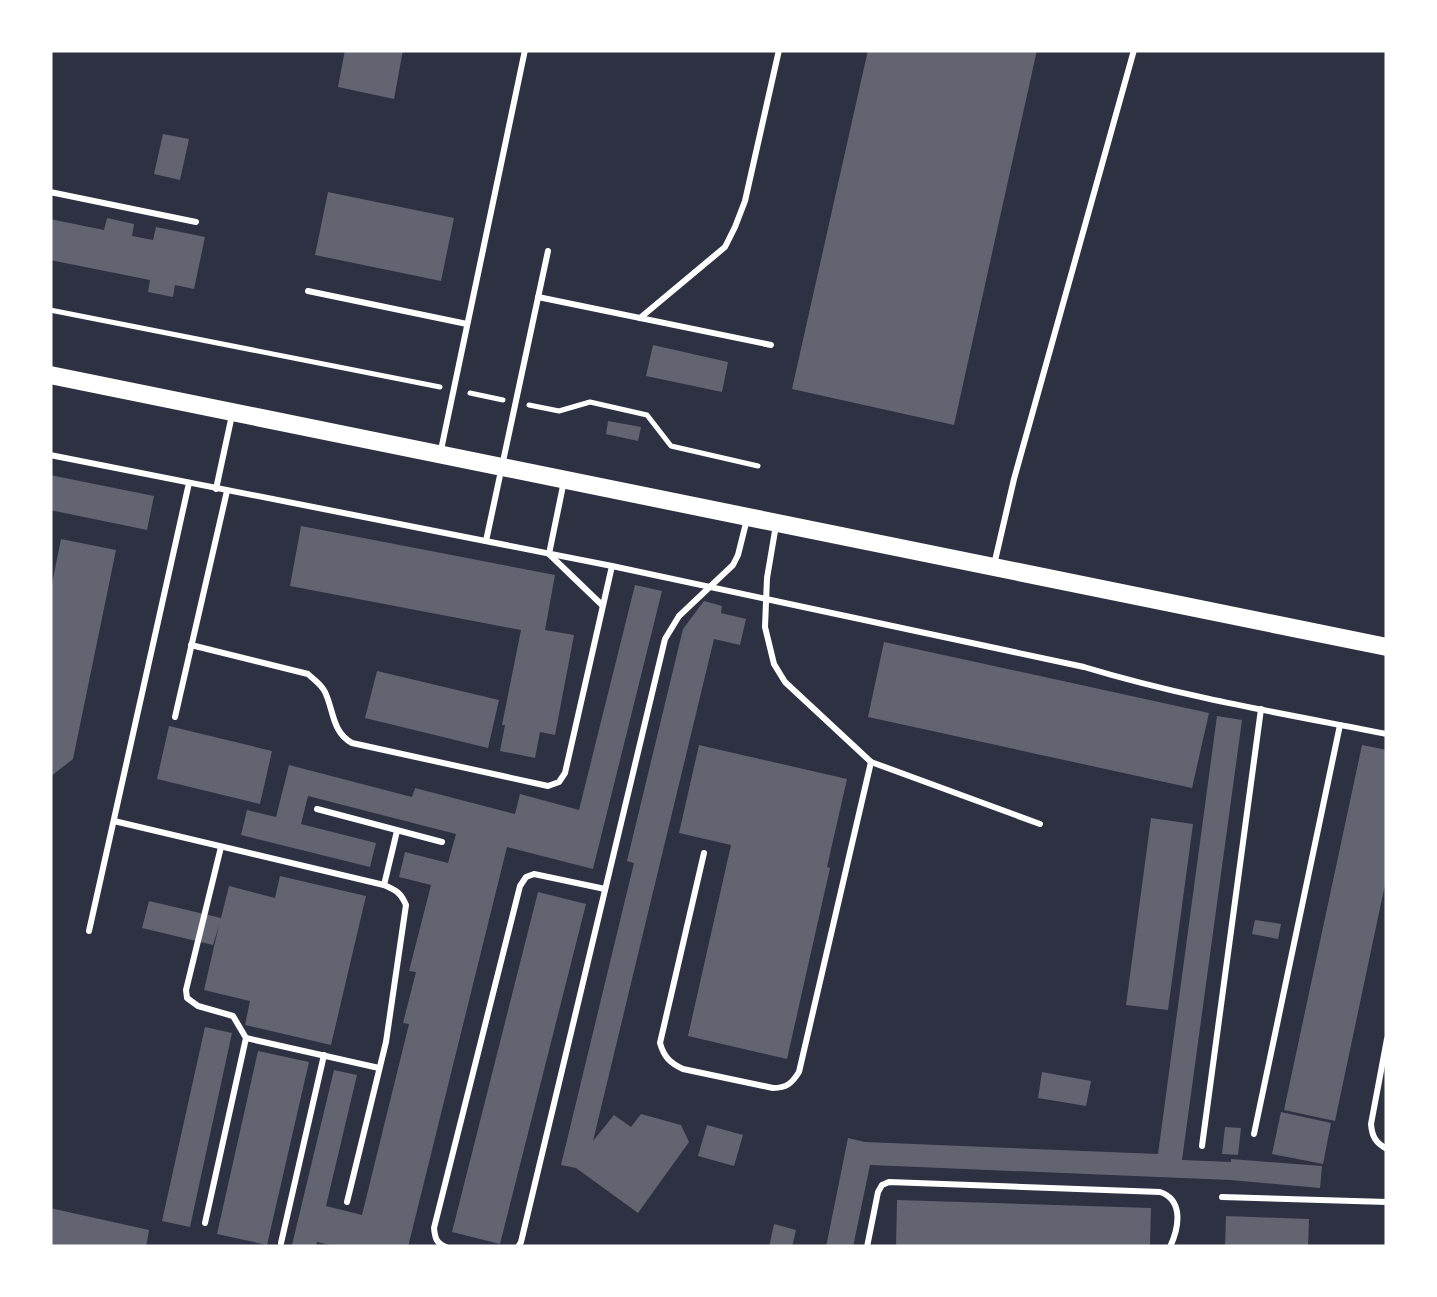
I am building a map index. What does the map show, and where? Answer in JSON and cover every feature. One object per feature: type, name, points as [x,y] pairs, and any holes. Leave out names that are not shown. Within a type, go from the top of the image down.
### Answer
[{"type":"main road","points":[[50,375],[1387,647]]},
{"type":"lane","points":[[440,456],[525,50]]},
{"type":"lane","points":[[640,318],[725,247],[736,227],[779,50]]},
{"type":"lane","points":[[994,568],[1014,479],[1134,50]]},
{"type":"lane","points":[[50,192],[196,222]]},
{"type":"lane","points":[[486,541],[548,251]]},
{"type":"lane","points":[[308,291],[467,324]]},
{"type":"lane","points":[[538,297],[770,345]]},
{"type":"lane","points":[[216,489],[233,414]]},
{"type":"lane","points":[[50,455],[710,586],[1084,667],[1134,682],[1387,734]]},
{"type":"lane","points":[[550,554],[564,481]]},
{"type":"lane","points":[[90,931],[189,483]]},
{"type":"lane","points":[[175,717],[227,491]]},
{"type":"lane","points":[[518,1247],[665,640],[679,616],[733,564],[748,518]]},
{"type":"lane","points":[[776,524],[769,561],[765,628],[774,664],[785,682],[871,762],[1040,824]]},
{"type":"lane","points":[[550,554],[602,606]]},
{"type":"lane","points":[[191,645],[308,674],[325,693],[342,738],[352,742],[548,786],[558,782],[564,773],[612,566]]},
{"type":"lane","points":[[1202,1146],[1261,709]]},
{"type":"lane","points":[[1254,1134],[1340,725]]},
{"type":"lane","points":[[704,853],[660,1043],[663,1054],[684,1069],[784,1088],[799,1072],[871,762]]},
{"type":"lane","points":[[316,810],[442,842]]},
{"type":"lane","points":[[114,821],[384,886],[402,896],[406,905],[386,1042],[347,1202]]},
{"type":"lane","points":[[384,886],[397,830]]},
{"type":"lane","points":[[205,1223],[246,1038],[233,1016],[198,1006],[187,998],[221,847]]},
{"type":"lane","points":[[446,1247],[438,1244],[434,1228],[520,886],[534,874],[605,890]]},
{"type":"lane","points":[[246,1038],[379,1068]]},
{"type":"lane","points":[[1387,1039],[1371,1124],[1376,1143],[1387,1149]]},
{"type":"lane","points":[[280,1244],[324,1056]]},
{"type":"lane","points":[[867,1247],[878,1192],[889,1182],[1160,1192],[1170,1195],[1178,1212],[1170,1247]]},
{"type":"lane","points":[[1222,1197],[1387,1202]]},
{"type":"path","points":[[50,310],[559,412],[590,402],[647,415],[671,446],[758,466]]},
{"type":"building","points":[[345,50],[403,50],[394,99],[338,87]]},
{"type":"building","points":[[868,50],[1037,50],[954,425],[792,389]]},
{"type":"building","points":[[163,134],[189,139],[180,180],[154,174]]},
{"type":"building","points":[[328,192],[454,218],[441,281],[315,255]]},
{"type":"building","points":[[107,218],[134,224],[132,236],[153,240],[156,227],[205,237],[194,289],[175,285],[173,297],[148,292],[150,280],[50,260],[50,219],[104,230]]},
{"type":"building","points":[[653,345],[728,362],[722,392],[646,376]]},
{"type":"building","points":[[608,421],[641,427],[638,441],[606,434]]},
{"type":"building","points":[[50,475],[154,496],[147,530],[50,510]]},
{"type":"building","points":[[301,526],[555,575],[545,630],[574,635],[555,735],[540,732],[535,758],[500,751],[521,630],[290,586]]},
{"type":"building","points":[[61,539],[116,550],[73,759],[50,777],[50,594]]},
{"type":"building","points":[[635,585],[662,591],[593,869],[507,847],[408,1247],[338,1247],[317,1242],[316,1247],[292,1245],[334,1070],[357,1075],[326,1206],[362,1215],[409,1024],[403,1023],[416,972],[409,971],[431,885],[399,877],[405,852],[448,863],[456,834],[308,796],[301,824],[376,843],[370,867],[241,835],[247,810],[276,817],[289,765],[412,797],[415,788],[515,814],[520,794],[579,810]]},
{"type":"building","points":[[704,601],[722,606],[721,613],[746,619],[740,645],[714,639],[593,1141],[614,1115],[631,1127],[641,1114],[681,1125],[689,1142],[638,1213],[576,1168],[561,1165],[634,863],[627,861],[683,629]]},
{"type":"building","points":[[884,642],[1209,713],[1192,788],[868,717]]},
{"type":"building","points":[[377,671],[499,700],[488,748],[365,718]]},
{"type":"building","points":[[1217,716],[1242,720],[1182,1160],[1231,1159],[1322,1166],[1320,1188],[1230,1180],[870,1165],[853,1247],[826,1247],[848,1138],[865,1142],[1158,1154]]},
{"type":"building","points":[[169,726],[272,751],[260,804],[157,779]]},
{"type":"building","points":[[699,745],[847,779],[787,1059],[688,1036],[731,845],[679,833]]},
{"type":"building","points":[[1362,745],[1387,750],[1387,875],[1335,1121],[1284,1110]]},
{"type":"building","points":[[1151,818],[1193,824],[1168,1010],[1126,1005]]},
{"type":"building","points":[[280,876],[366,896],[331,1045],[245,1025],[250,1001],[204,990],[219,925],[213,945],[142,928],[149,901],[221,918],[229,886],[275,898]]},
{"type":"building","points":[[538,892],[586,904],[500,1244],[452,1232]]},
{"type":"building","points":[[1255,920],[1281,924],[1278,939],[1252,934]]},
{"type":"building","points":[[205,1027],[232,1033],[190,1227],[162,1221]]},
{"type":"building","points":[[258,1051],[309,1062],[267,1245],[217,1234]]},
{"type":"building","points":[[1042,1072],[1091,1081],[1086,1106],[1038,1098]]},
{"type":"building","points":[[1281,1112],[1331,1123],[1323,1164],[1272,1154]]},
{"type":"building","points":[[707,1125],[743,1135],[734,1166],[698,1156]]},
{"type":"building","points":[[1225,1127],[1241,1128],[1238,1155],[1222,1154]]},
{"type":"building","points":[[897,1200],[1151,1208],[1150,1247],[896,1247]]},
{"type":"building","points":[[50,1208],[149,1230],[146,1247],[50,1247]]},
{"type":"building","points":[[1226,1216],[1309,1219],[1308,1247],[1225,1247]]},
{"type":"building","points":[[774,1224],[796,1230],[792,1247],[769,1247]]}]
